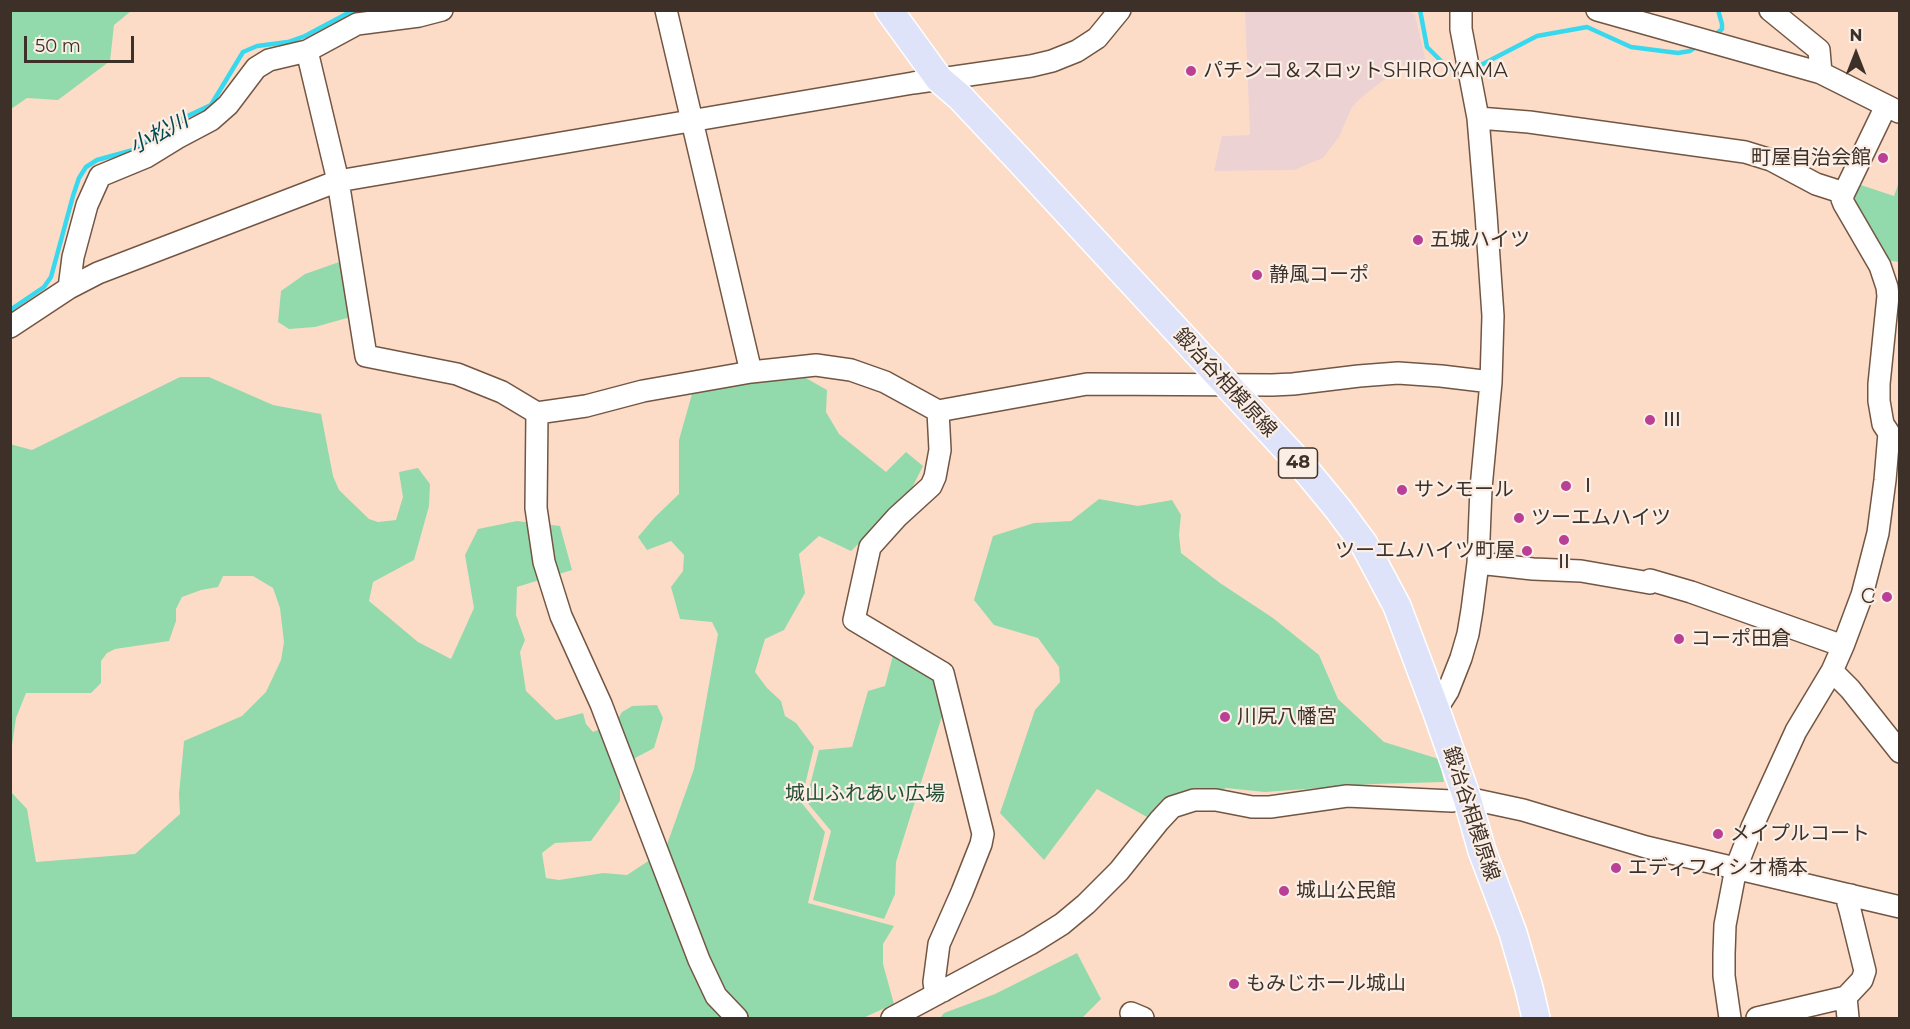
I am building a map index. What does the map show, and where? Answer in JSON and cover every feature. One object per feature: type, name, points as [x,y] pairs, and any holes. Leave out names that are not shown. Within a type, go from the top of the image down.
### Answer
[{"type":"main road","name":"鍛冶谷相模原線","points":[[889,10],[939,79],[960,97],[1022,163],[1305,469],[1364,544],[1397,606],[1436,710],[1467,798],[1482,851],[1512,933],[1536,1018]]},
{"type":"street","points":[[69,288],[73,257],[87,205],[100,176],[146,157],[211,120],[228,105],[256,68],[268,60],[307,51],[357,24],[419,16],[442,10]]},
{"type":"street","points":[[666,10],[751,372]]},
{"type":"street","points":[[10,327],[69,288],[99,273],[338,181],[691,120],[1031,66],[1077,51],[1097,38],[1120,10]]},
{"type":"street","points":[[1436,710],[1448,691],[1465,646],[1472,610],[1478,563],[1480,488],[1491,382],[1493,316],[1478,118],[1461,29],[1461,10]]},
{"type":"street","points":[[1597,10],[1821,73],[1893,109],[1844,193],[1844,204],[1880,266],[1887,286],[1879,401],[1883,424],[1894,435],[1878,533],[1862,595],[1843,646],[1832,671],[1796,731],[1736,868],[1725,925],[1724,976],[1730,1018]]},
{"type":"street","points":[[1770,10],[1819,50],[1821,73]]},
{"type":"street","points":[[307,51],[338,181],[366,356],[457,374],[502,392],[537,413],[586,406],[643,391],[751,372],[816,365],[851,370],[885,382],[938,411],[1086,384],[1293,384],[1398,373],[1491,382]]},
{"type":"street","points":[[1478,118],[1529,122],[1745,152],[1771,160],[1816,184],[1844,193]]},
{"type":"street","points":[[938,411],[940,450],[935,477],[931,486],[897,517],[870,547],[854,620],[943,673],[983,834],[962,892],[939,944],[934,982],[935,989],[943,991]]},
{"type":"street","points":[[537,413],[536,508],[544,562],[561,616],[601,704],[699,960],[716,996],[736,1018]]},
{"type":"street","points":[[1478,563],[1581,571],[1650,582],[1691,592],[1843,646]]},
{"type":"street","points":[[1832,671],[1850,689],[1899,752]]},
{"type":"street","points":[[892,1018],[1030,944],[1062,924],[1119,871],[1172,807],[1194,800],[1216,800],[1252,807],[1270,807],[1347,796],[1452,801],[1467,798],[1524,810],[1646,847],[1899,907]]},
{"type":"street","points":[[1768,1017],[1846,996],[1862,980],[1864,971],[1848,903],[1851,895]]},
{"type":"street","points":[[1846,996],[1848,1018]]},
{"type":"shaded area","points":[[1245,11],[1409,11],[1415,15],[1426,61],[1403,65],[1362,97],[1352,107],[1339,137],[1323,158],[1294,170],[1214,171],[1222,136],[1250,135]]},
{"type":"green space","points":[[11,10],[131,11],[114,25],[110,61],[58,100],[27,98],[11,109]]},
{"type":"green space","points":[[1899,182],[1899,262],[1885,260],[1852,204],[1858,184],[1894,196]]},
{"type":"green space","points":[[342,261],[354,316],[315,327],[289,329],[278,322],[281,291],[305,274]]},
{"type":"green space","points":[[797,373],[827,390],[826,412],[839,434],[886,472],[906,452],[923,466],[912,488],[890,514],[851,551],[819,536],[799,554],[805,593],[784,630],[765,639],[755,672],[781,701],[785,716],[796,723],[814,747],[801,802],[825,832],[808,903],[894,926],[883,944],[883,964],[894,1004],[863,1018],[11,1018],[10,444],[32,450],[180,377],[209,377],[273,405],[321,414],[333,476],[339,490],[369,519],[378,522],[396,520],[403,497],[399,472],[418,468],[430,484],[429,506],[414,560],[373,582],[369,601],[418,642],[451,659],[474,608],[465,555],[478,529],[517,521],[560,526],[572,570],[517,587],[516,615],[525,640],[520,652],[526,691],[556,720],[583,713],[586,724],[593,732],[616,722],[622,712],[632,706],[657,705],[663,718],[654,748],[620,766],[620,801],[591,841],[555,843],[542,853],[546,878],[559,880],[603,873],[627,875],[665,850],[694,769],[718,634],[712,622],[680,619],[671,587],[683,571],[684,555],[671,541],[647,550],[638,537],[679,494],[679,440],[692,394]],"holes":[[[223,576],[253,576],[273,588],[280,608],[284,642],[281,660],[266,692],[242,716],[184,741],[179,794],[180,814],[135,854],[36,862],[27,809],[11,792],[12,745],[16,718],[26,693],[91,693],[101,683],[101,661],[107,653],[115,649],[169,641],[176,621],[176,609],[182,597],[218,587]]]},
{"type":"green space","points":[[1099,499],[1138,506],[1172,500],[1181,515],[1179,535],[1181,553],[1220,583],[1273,618],[1319,655],[1338,699],[1384,742],[1439,759],[1444,782],[1374,784],[1265,792],[1226,788],[1154,821],[1097,789],[1044,860],[1000,813],[1035,710],[1060,682],[1059,667],[1038,638],[994,625],[974,600],[993,536],[1034,523],[1071,521]]},
{"type":"green space","name":"城山ふれあい広場","points":[[893,655],[937,676],[943,713],[896,862],[895,894],[884,919],[813,900],[831,831],[806,801],[819,750],[852,747],[868,691],[885,686]]},
{"type":"green space","points":[[1077,953],[1101,999],[1082,1018],[940,1018],[944,1013],[995,994]]},
{"type":"waterway","name":"小松川","points":[[10,310],[44,287],[51,277],[73,196],[79,178],[86,167],[97,160],[133,150],[179,120],[211,105],[243,52],[257,46],[288,42],[305,36],[350,12],[363,10]]},
{"type":"waterway","name":"小松川","points":[[1420,10],[1427,47],[1449,69],[1462,68]]},
{"type":"waterway","name":"小松川","points":[[1714,36],[1722,29],[1718,10]]},
{"type":"waterway","name":"小松川","points":[[1474,66],[1479,66],[1537,36],[1587,27],[1631,47],[1678,53],[1690,51],[1699,45]]},
{"type":"place","name":"パチンコ＆スロットSHIROYAMA","points":[[1191,71]]},
{"type":"place","name":"町屋自治会館","points":[[1883,158]]},
{"type":"place","name":"五城ハイツ","points":[[1418,240]]},
{"type":"place","name":"静風コーポ","points":[[1257,275]]},
{"type":"place","name":"Ⅲ","points":[[1650,420]]},
{"type":"place","name":"Ⅰ","points":[[1566,486]]},
{"type":"place","name":"サンモール","points":[[1402,490]]},
{"type":"place","name":"ツーエムハイツ","points":[[1519,518]]},
{"type":"place","name":"Ⅱ","points":[[1564,540]]},
{"type":"place","name":"ツーエムハイツ町屋","points":[[1527,551]]},
{"type":"place","name":"C","points":[[1887,597]]},
{"type":"place","name":"コーポ田倉","points":[[1679,639]]},
{"type":"place","name":"川尻八幡宮","points":[[1225,717]]},
{"type":"place","name":"メイプルコート","points":[[1718,834]]},
{"type":"place","name":"エディフィシオ橋本","points":[[1616,868]]},
{"type":"place","name":"城山公民館","points":[[1284,891]]},
{"type":"place","name":"もみじホール城山","points":[[1234,984]]}]
